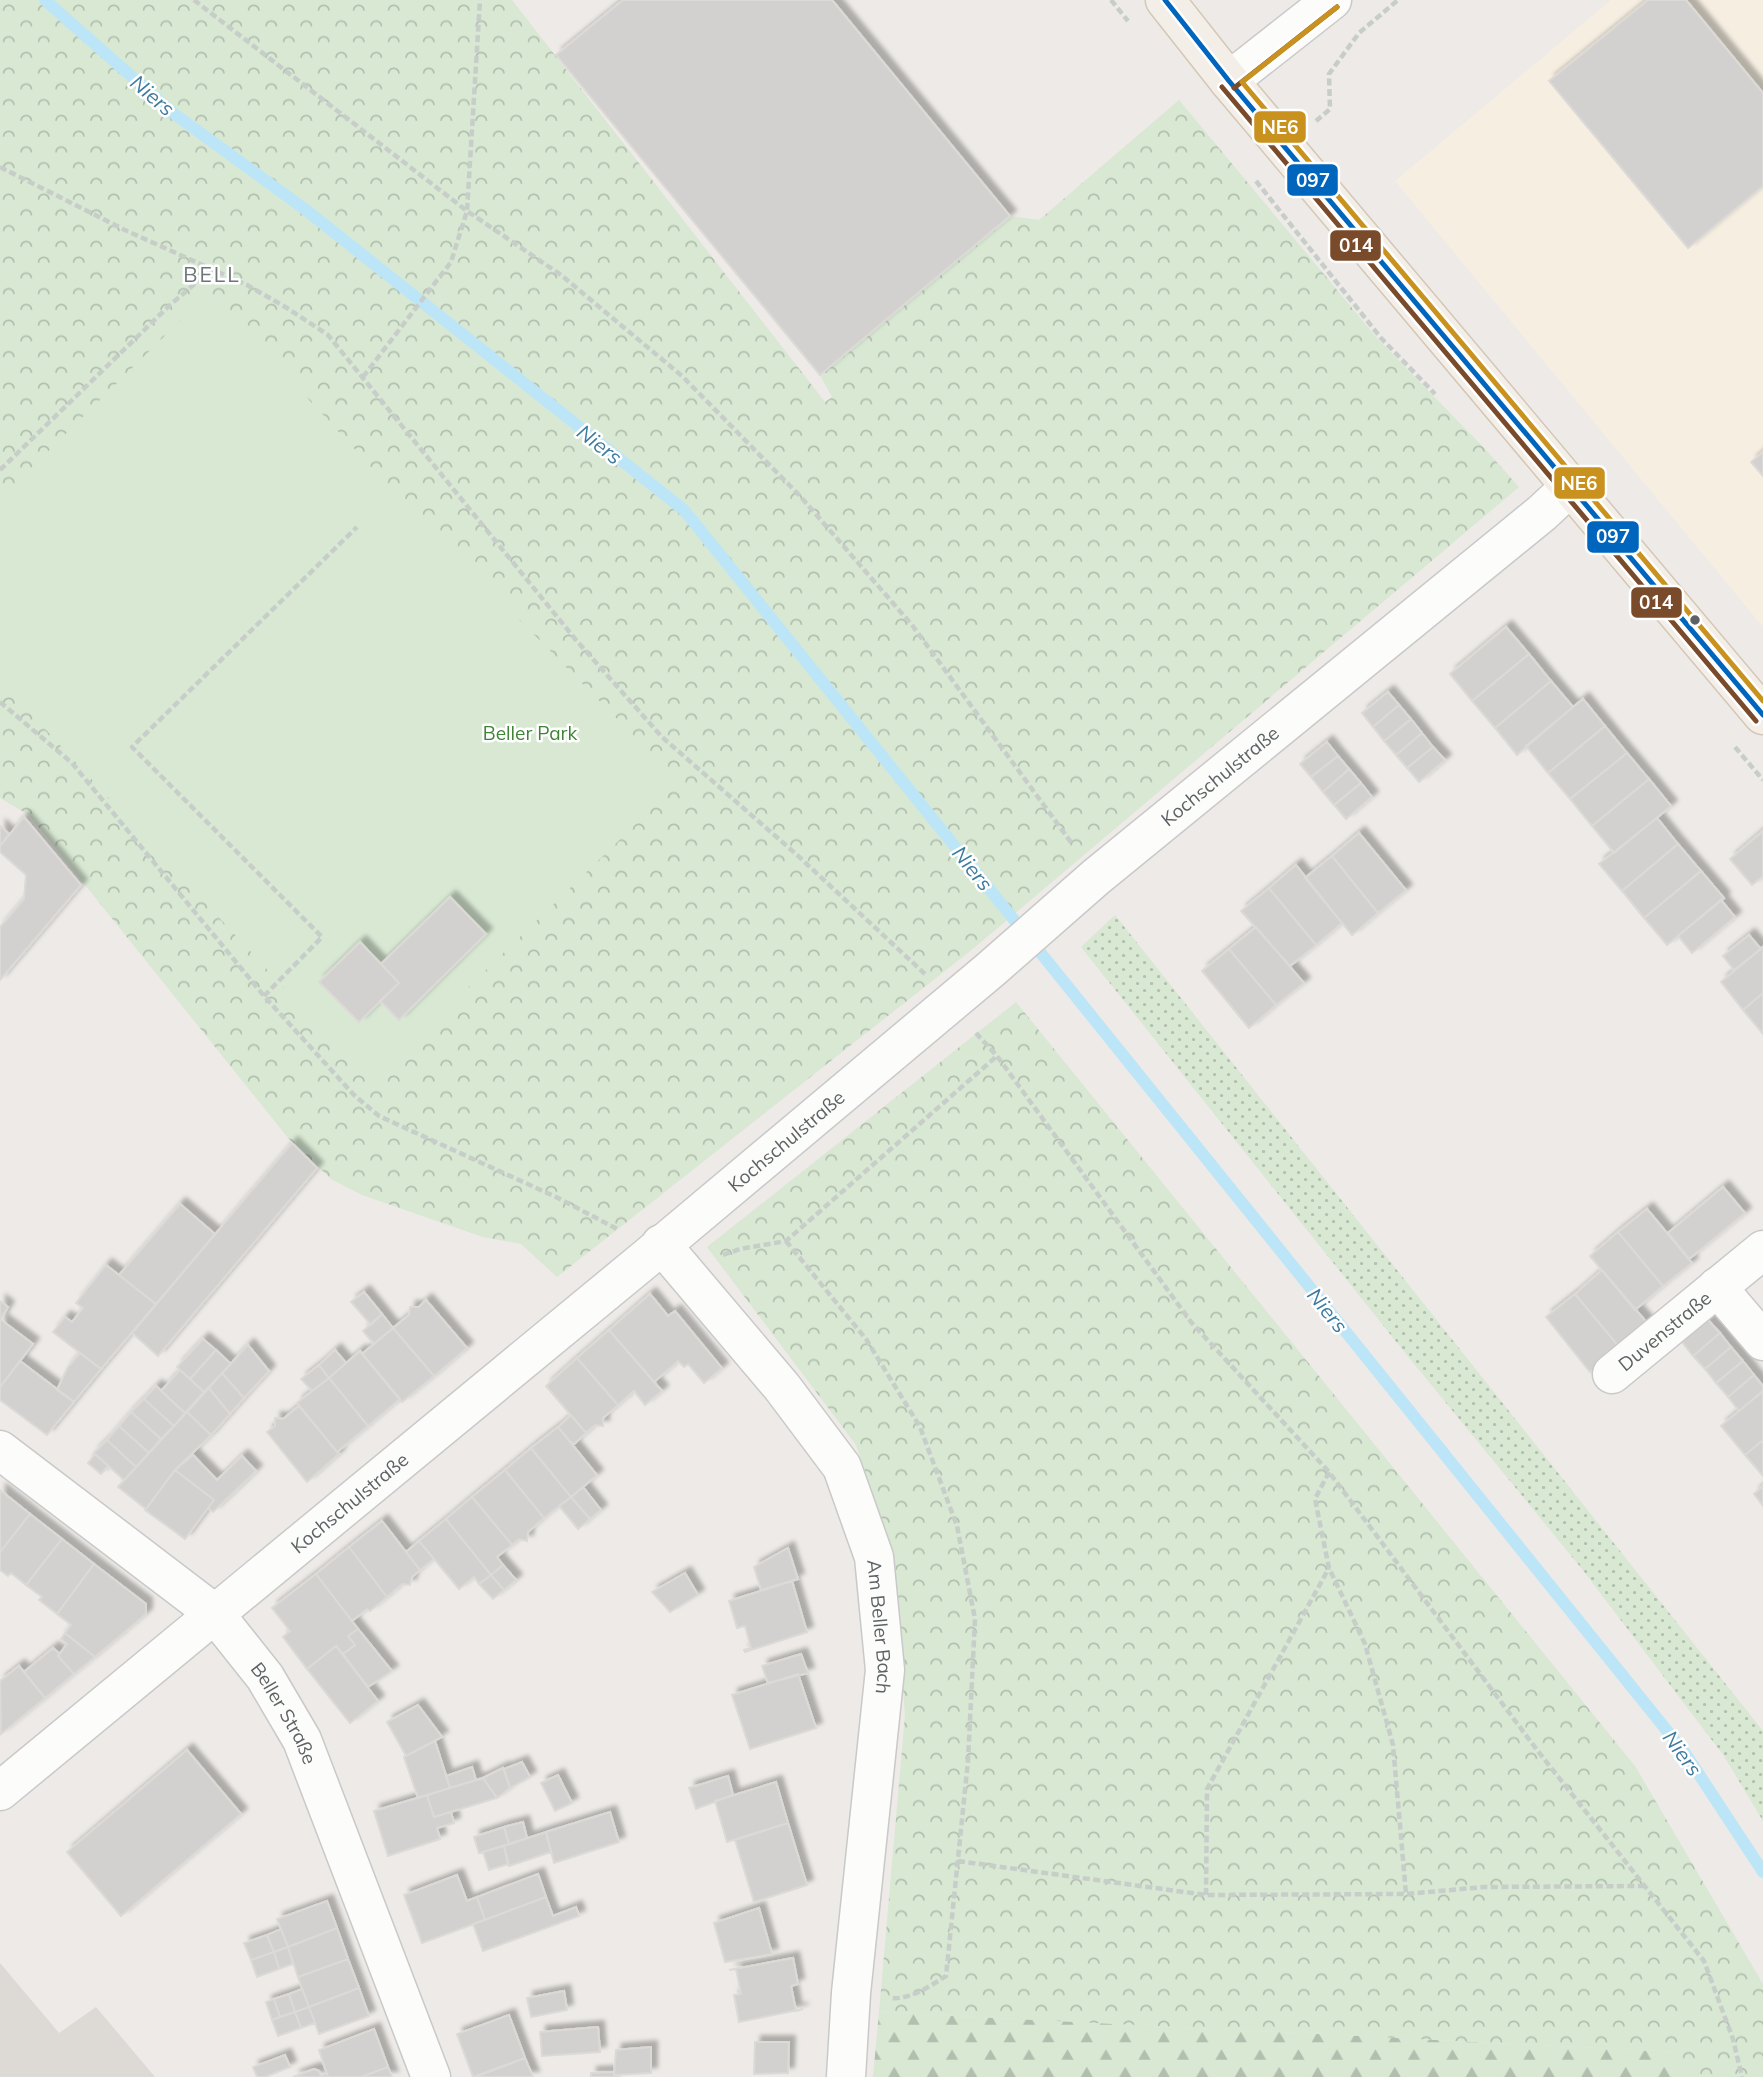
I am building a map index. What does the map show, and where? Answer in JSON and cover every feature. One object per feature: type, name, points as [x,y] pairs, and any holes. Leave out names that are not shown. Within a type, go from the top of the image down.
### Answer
[{"type":"main road","points":[[1165,0],[1284,147],[1763,715]]},
{"type":"street","points":[[1229,81],[1332,0]]},
{"type":"street","name":"Kochschulstraße","points":[[0,1791],[214,1613],[665,1257],[948,1004],[1096,877],[1542,513],[1570,487]]},
{"type":"street","name":"Duvenstraße","points":[[1612,1374],[1763,1250]]},
{"type":"street","name":"Am Beller Bach","points":[[665,1257],[782,1387],[842,1467],[874,1557],[885,1670],[849,2011],[846,2077]]},
{"type":"street","name":"Duvenstraße","points":[[1717,1287],[1763,1341]]},
{"type":"street","name":"Beller Straße","points":[[0,1450],[214,1613],[265,1678],[302,1740],[431,2077]]},
{"type":"path","points":[[194,0],[467,211],[561,275],[682,376],[800,496],[912,625],[1096,877]]},
{"type":"path","points":[[363,377],[451,262],[467,211],[481,0]]},
{"type":"path","points":[[1398,0],[1359,33],[1329,74],[1331,109],[1250,175],[1381,338],[1442,401]]},
{"type":"path","points":[[0,167],[277,302],[328,335],[576,640],[662,737],[796,854],[927,976],[948,1004],[998,1056],[1191,1322],[1329,1472],[1537,1750],[1704,1961],[1733,2039],[1742,2077]]},
{"type":"path","points":[[0,470],[170,305],[212,269]]},
{"type":"path","points":[[264,996],[322,937],[132,747],[357,527]]},
{"type":"path","points":[[0,702],[72,763],[264,996],[354,1095],[379,1116],[556,1197],[618,1228],[665,1257],[786,1241],[998,1056]]},
{"type":"path","points":[[1329,1472],[1315,1499],[1329,1568],[1365,1644],[1393,1745],[1406,1894]]},
{"type":"path","points":[[1206,1895],[1207,1789],[1329,1568]]},
{"type":"path","points":[[958,1861],[1206,1895],[1406,1894],[1484,1887],[1644,1886]]},
{"type":"shaded area","points":[[1611,0],[1763,0],[1763,627],[1395,181]]},
{"type":"shaded area","points":[[0,1963],[59,2033],[96,2007],[155,2077],[0,2077]]},
{"type":"green space","name":"Beller Park","points":[[0,0],[512,0],[825,402],[832,397],[820,375],[1010,216],[1039,220],[1179,100],[1377,338],[1519,487],[974,948],[557,1277],[521,1244],[483,1237],[362,1195],[331,1179],[288,1138],[29,815],[0,798]]},
{"type":"green space","points":[[209,292],[399,497],[679,782],[371,1082],[0,680],[0,630],[6,624],[0,618],[0,499]]},
{"type":"green space","points":[[1115,915],[1763,1731],[1763,1821],[1724,1756],[1582,1569],[1406,1354],[1081,947]]},
{"type":"green space","points":[[1016,1002],[1635,1766],[1763,1984],[1763,2077],[1681,2077],[1676,2052],[879,2012],[905,1715],[893,1556],[856,1445],[707,1247]]},
{"type":"green space","points":[[879,2012],[1677,2052],[1681,2077],[873,2077]]},
{"type":"building","points":[[623,0],[832,0],[1010,216],[820,375],[556,55]]},
{"type":"building","points":[[1648,0],[1686,0],[1763,93],[1763,186],[1688,248],[1549,81]]},
{"type":"building","points":[[1763,452],[1763,476],[1751,462]]},
{"type":"building","points":[[1506,627],[1529,654],[1472,701],[1450,674]]},
{"type":"building","points":[[1529,654],[1551,681],[1495,728],[1472,701]]},
{"type":"building","points":[[1551,681],[1573,707],[1517,755],[1495,728]]},
{"type":"building","points":[[1388,692],[1399,705],[1373,727],[1362,713]]},
{"type":"building","points":[[1583,699],[1605,726],[1548,773],[1526,746]]},
{"type":"building","points":[[1399,705],[1411,719],[1384,741],[1373,727]]},
{"type":"building","points":[[1411,719],[1422,733],[1396,755],[1384,741]]},
{"type":"building","points":[[1605,726],[1627,753],[1570,799],[1548,773]]},
{"type":"building","points":[[1422,733],[1433,747],[1407,768],[1396,755]]},
{"type":"building","points":[[1327,742],[1338,756],[1311,777],[1300,764]]},
{"type":"building","points":[[1433,747],[1445,760],[1419,782],[1407,768]]},
{"type":"building","points":[[1627,753],[1649,779],[1592,826],[1570,799]]},
{"type":"building","points":[[1338,756],[1349,769],[1323,792],[1311,777]]},
{"type":"building","points":[[1349,769],[1361,783],[1334,805],[1323,792]]},
{"type":"building","points":[[1649,779],[1671,806],[1614,853],[1592,826]]},
{"type":"building","points":[[1361,783],[1372,797],[1346,819],[1334,805]]},
{"type":"building","points":[[24,817],[81,885],[0,980],[0,927],[24,899],[26,875],[0,852],[0,846]]},
{"type":"building","points":[[1657,818],[1678,844],[1622,891],[1599,864]]},
{"type":"building","points":[[0,826],[9,834],[0,846]]},
{"type":"building","points":[[1763,831],[1763,876],[1752,885],[1730,859]]},
{"type":"building","points":[[1359,833],[1406,890],[1378,913],[1332,856]]},
{"type":"building","points":[[1678,844],[1701,871],[1644,918],[1622,891]]},
{"type":"building","points":[[1332,856],[1378,913],[1352,935],[1305,878]]},
{"type":"building","points":[[1296,865],[1342,923],[1316,945],[1269,888]]},
{"type":"building","points":[[1701,871],[1724,898],[1667,945],[1644,918]]},
{"type":"building","points":[[1269,888],[1316,945],[1290,966],[1241,911]]},
{"type":"building","points":[[450,897],[486,934],[399,1020],[380,1001],[399,983],[381,964]]},
{"type":"building","points":[[1721,900],[1735,917],[1692,953],[1678,936]]},
{"type":"building","points":[[1256,927],[1304,983],[1276,1005],[1229,949]]},
{"type":"building","points":[[1749,935],[1761,949],[1734,970],[1723,956]]},
{"type":"building","points":[[360,942],[399,983],[359,1022],[319,982]]},
{"type":"building","points":[[1763,947],[1763,993],[1743,1010],[1721,982]]},
{"type":"building","points":[[1229,949],[1276,1005],[1249,1028],[1202,971]]},
{"type":"building","points":[[1763,993],[1763,1034],[1743,1010]]},
{"type":"building","points":[[292,1143],[317,1168],[158,1356],[132,1333]]},
{"type":"building","points":[[1723,1187],[1745,1213],[1689,1259],[1668,1233]]},
{"type":"building","points":[[180,1204],[215,1234],[156,1304],[119,1275]]},
{"type":"building","points":[[1647,1209],[1692,1263],[1663,1286],[1618,1232]]},
{"type":"building","points":[[1618,1232],[1663,1286],[1635,1310],[1590,1256]]},
{"type":"building","points":[[106,1265],[156,1304],[101,1369],[53,1332],[65,1317],[72,1322],[83,1308],[76,1303]]},
{"type":"building","points":[[1602,1270],[1648,1324],[1620,1348],[1575,1294]]},
{"type":"building","points":[[364,1292],[382,1314],[371,1325],[351,1302]]},
{"type":"building","points":[[650,1294],[668,1316],[675,1311],[722,1368],[704,1383],[688,1364],[684,1367],[678,1361],[654,1382],[609,1330]]},
{"type":"building","points":[[1575,1294],[1620,1348],[1590,1372],[1546,1317]]},
{"type":"building","points":[[426,1300],[467,1348],[434,1376],[393,1328],[409,1315],[410,1307],[419,1307]]},
{"type":"building","points":[[0,1301],[8,1307],[0,1320]]},
{"type":"building","points":[[382,1314],[393,1328],[374,1344],[363,1331]]},
{"type":"building","points":[[0,1319],[33,1344],[0,1387]]},
{"type":"building","points":[[1708,1320],[1720,1333],[1693,1356],[1682,1342]]},
{"type":"building","points":[[393,1328],[434,1376],[402,1402],[362,1354]]},
{"type":"building","points":[[609,1330],[662,1391],[645,1405],[634,1391],[618,1405],[577,1358]]},
{"type":"building","points":[[1720,1333],[1731,1347],[1705,1369],[1693,1356]]},
{"type":"building","points":[[203,1339],[216,1350],[190,1379],[177,1367]]},
{"type":"building","points":[[248,1345],[269,1371],[244,1398],[222,1373]]},
{"type":"building","points":[[1731,1347],[1743,1361],[1716,1383],[1705,1369]]},
{"type":"building","points":[[216,1350],[231,1364],[204,1392],[190,1379]]},
{"type":"building","points":[[335,1350],[346,1363],[329,1378],[319,1365]]},
{"type":"building","points":[[360,1351],[400,1399],[368,1426],[329,1378]]},
{"type":"building","points":[[80,1353],[101,1369],[74,1402],[57,1390],[68,1367]]},
{"type":"building","points":[[577,1358],[618,1405],[603,1418],[603,1426],[595,1425],[586,1433],[546,1386]]},
{"type":"building","points":[[20,1361],[74,1402],[47,1435],[0,1400],[0,1387]]},
{"type":"building","points":[[1743,1361],[1754,1375],[1728,1397],[1716,1383]]},
{"type":"building","points":[[319,1365],[329,1378],[312,1391],[301,1379]]},
{"type":"building","points":[[180,1370],[204,1392],[185,1413],[161,1391]]},
{"type":"building","points":[[222,1373],[244,1398],[230,1414],[209,1388]]},
{"type":"building","points":[[1754,1375],[1763,1386],[1763,1391],[1739,1411],[1728,1397]]},
{"type":"building","points":[[329,1378],[368,1426],[337,1452],[297,1403]]},
{"type":"building","points":[[156,1386],[185,1413],[174,1426],[144,1399]]},
{"type":"building","points":[[209,1388],[230,1414],[211,1435],[187,1412]]},
{"type":"building","points":[[1763,1391],[1763,1440],[1745,1455],[1721,1426]]},
{"type":"building","points":[[144,1399],[174,1426],[161,1439],[131,1412]]},
{"type":"building","points":[[299,1406],[339,1454],[307,1482],[267,1432],[275,1426],[275,1418],[283,1419]]},
{"type":"building","points":[[131,1412],[161,1439],[149,1453],[119,1426]]},
{"type":"building","points":[[187,1412],[211,1435],[175,1470],[146,1509],[118,1487]]},
{"type":"building","points":[[571,1415],[586,1433],[573,1445],[558,1427]]},
{"type":"building","points":[[119,1426],[149,1453],[136,1467],[107,1440]]},
{"type":"building","points":[[558,1427],[597,1475],[571,1497],[531,1448]]},
{"type":"building","points":[[107,1440],[136,1467],[124,1480],[94,1453]]},
{"type":"building","points":[[1763,1440],[1763,1476],[1745,1455]]},
{"type":"building","points":[[531,1448],[571,1497],[544,1518],[505,1470]]},
{"type":"building","points":[[95,1454],[108,1466],[101,1474],[88,1463]]},
{"type":"building","points":[[193,1455],[217,1480],[242,1456],[256,1471],[213,1512],[208,1508],[214,1500],[175,1470]]},
{"type":"building","points":[[175,1470],[214,1500],[185,1539],[145,1510]]},
{"type":"building","points":[[505,1470],[544,1518],[528,1532],[527,1541],[519,1539],[512,1545],[472,1497]]},
{"type":"building","points":[[1763,1486],[1763,1506],[1754,1494]]},
{"type":"building","points":[[583,1487],[601,1510],[590,1519],[571,1497]]},
{"type":"building","points":[[0,1490],[30,1514],[0,1552]]},
{"type":"building","points":[[472,1497],[512,1545],[497,1557],[503,1565],[491,1575],[446,1519]]},
{"type":"building","points":[[571,1497],[590,1519],[578,1529],[559,1506]]},
{"type":"building","points":[[30,1514],[62,1539],[26,1585],[11,1573],[8,1576],[0,1570],[0,1552]]},
{"type":"building","points":[[446,1519],[491,1575],[479,1584],[474,1577],[459,1589],[419,1541]]},
{"type":"building","points":[[382,1521],[420,1570],[412,1577],[410,1585],[402,1584],[387,1597],[349,1547]]},
{"type":"building","points":[[62,1539],[94,1564],[57,1614],[39,1600],[42,1597],[26,1585]]},
{"type":"building","points":[[419,1541],[434,1559],[420,1570],[406,1552]]},
{"type":"building","points":[[349,1547],[387,1597],[352,1621],[316,1574]]},
{"type":"building","points":[[788,1548],[798,1579],[761,1590],[754,1567]]},
{"type":"building","points":[[94,1564],[146,1604],[146,1614],[95,1657],[65,1633],[71,1625],[57,1614]]},
{"type":"building","points":[[503,1565],[516,1580],[504,1590],[491,1575]]},
{"type":"building","points":[[685,1573],[698,1595],[670,1612],[652,1592]]},
{"type":"building","points":[[316,1574],[358,1629],[348,1636],[355,1645],[343,1654],[336,1646],[307,1669],[283,1637],[290,1631],[272,1608]]},
{"type":"building","points":[[491,1575],[504,1590],[493,1599],[479,1584]]},
{"type":"building","points":[[792,1581],[807,1632],[745,1652],[744,1650],[751,1648],[745,1626],[737,1628],[729,1601]]},
{"type":"building","points":[[358,1629],[392,1671],[368,1687],[343,1654],[355,1645],[348,1636]]},
{"type":"building","points":[[65,1633],[95,1657],[74,1674],[58,1656],[67,1644],[61,1639]]},
{"type":"building","points":[[336,1646],[378,1701],[350,1723],[307,1669]]},
{"type":"building","points":[[53,1648],[74,1674],[45,1698],[24,1672]]},
{"type":"building","points":[[801,1654],[808,1673],[768,1683],[762,1666]]},
{"type":"building","points":[[19,1666],[45,1698],[1,1734],[0,1681]]},
{"type":"building","points":[[798,1674],[816,1728],[750,1749],[732,1695]]},
{"type":"building","points":[[418,1705],[442,1737],[406,1756],[387,1722]]},
{"type":"building","points":[[435,1741],[450,1788],[418,1798],[404,1757]]},
{"type":"building","points":[[187,1750],[241,1814],[121,1916],[67,1852]]},
{"type":"building","points":[[522,1762],[530,1777],[510,1788],[504,1769]]},
{"type":"building","points":[[472,1767],[476,1780],[450,1788],[446,1776]]},
{"type":"building","points":[[503,1768],[510,1788],[497,1798],[483,1778]]},
{"type":"building","points":[[558,1775],[572,1803],[555,1811],[541,1783]]},
{"type":"building","points":[[728,1776],[733,1795],[696,1809],[689,1788]]},
{"type":"building","points":[[483,1778],[497,1798],[434,1817],[427,1795]]},
{"type":"building","points":[[776,1782],[788,1823],[727,1842],[715,1801]]},
{"type":"building","points":[[427,1795],[434,1817],[451,1812],[454,1823],[437,1828],[440,1839],[388,1856],[374,1811]]},
{"type":"building","points":[[610,1812],[619,1842],[554,1863],[546,1832]]},
{"type":"building","points":[[523,1822],[527,1838],[509,1844],[504,1827]]},
{"type":"building","points":[[788,1823],[807,1885],[754,1902],[735,1840]]},
{"type":"building","points":[[504,1827],[509,1844],[479,1853],[474,1837]]},
{"type":"building","points":[[546,1832],[551,1852],[509,1866],[504,1846]]},
{"type":"building","points":[[504,1846],[508,1864],[489,1870],[483,1852]]},
{"type":"building","points":[[538,1874],[546,1897],[485,1920],[477,1897]]},
{"type":"building","points":[[457,1875],[467,1901],[477,1897],[485,1920],[422,1943],[404,1895]]},
{"type":"building","points":[[546,1897],[553,1916],[576,1907],[579,1916],[483,1951],[473,1924]]},
{"type":"building","points":[[327,1901],[337,1928],[288,1947],[277,1919]]},
{"type":"building","points":[[759,1908],[772,1954],[725,1962],[714,1923]]},
{"type":"building","points":[[337,1928],[348,1959],[298,1977],[288,1947]]},
{"type":"building","points":[[281,1929],[288,1947],[274,1952],[267,1935]]},
{"type":"building","points":[[267,1935],[274,1952],[251,1960],[244,1943]]},
{"type":"building","points":[[288,1947],[293,1964],[279,1969],[274,1952]]},
{"type":"building","points":[[274,1952],[279,1969],[257,1977],[251,1960]]},
{"type":"building","points":[[793,1958],[798,1984],[791,1986],[796,2010],[739,2022],[734,1995],[741,1994],[736,1969],[729,1970]]},
{"type":"building","points":[[348,1959],[359,1988],[309,2007],[298,1977]]},
{"type":"building","points":[[359,1988],[369,2016],[319,2034],[309,2007]]},
{"type":"building","points":[[302,1989],[309,2007],[295,2012],[289,1994]]},
{"type":"building","points":[[564,1991],[567,2010],[531,2017],[527,1998]]},
{"type":"building","points":[[289,1994],[295,2012],[280,2017],[274,1999]]},
{"type":"building","points":[[274,1999],[280,2017],[272,2020],[266,2002]]},
{"type":"building","points":[[309,2007],[315,2023],[301,2028],[295,2012]]},
{"type":"building","points":[[295,2012],[301,2028],[278,2036],[272,2020]]},
{"type":"building","points":[[509,2015],[525,2058],[473,2077],[457,2034]]},
{"type":"building","points":[[598,2027],[600,2052],[542,2056],[540,2032]]},
{"type":"building","points":[[374,2029],[388,2067],[361,2077],[328,2077],[319,2050]]},
{"type":"building","points":[[755,2042],[789,2042],[788,2073],[754,2074]]},
{"type":"building","points":[[651,2047],[651,2073],[614,2075],[616,2050]]},
{"type":"building","points":[[285,2055],[290,2067],[265,2077],[257,2077],[253,2067]]},
{"type":"building","points":[[525,2058],[533,2077],[475,2077]]},
{"type":"building","points":[[388,2067],[392,2077],[361,2077]]},
{"type":"building","points":[[314,2069],[319,2071],[321,2076],[327,2073],[328,2077],[293,2077]]},
{"type":"building","points":[[614,2072],[614,2075],[621,2077],[591,2077],[591,2073]]},
{"type":"waterway","name":"Niers","points":[[45,0],[173,113],[306,210],[684,510],[1685,1753],[1763,1872]]},
{"type":"transit line","name":"097","points":[[1165,0],[1229,81],[1763,715]]},
{"type":"transit line","name":"014","points":[[1234,88],[1337,7]]},
{"type":"transit line","name":"NE6","points":[[1337,7],[1242,82],[1763,701]]},
{"type":"transit line","name":"014","points":[[1222,87],[1756,721]]},
{"type":"district","name":"BELL","points":[[212,274]]}]
